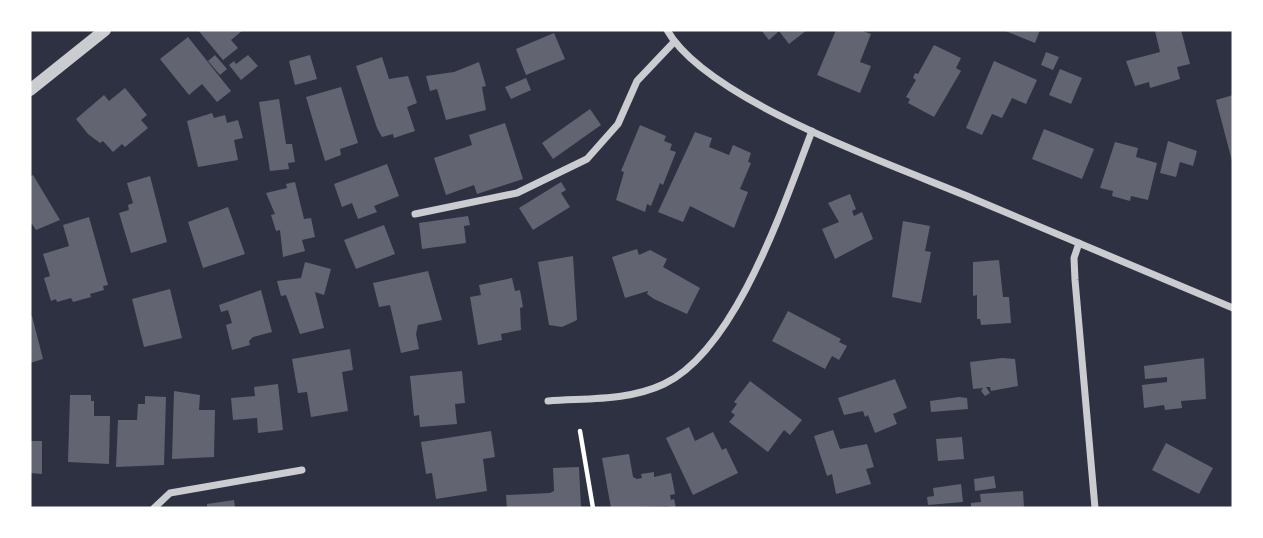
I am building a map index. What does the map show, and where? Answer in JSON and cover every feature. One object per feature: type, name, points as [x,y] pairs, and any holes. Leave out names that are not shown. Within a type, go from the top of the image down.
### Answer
[{"type":"street","points":[[30,90],[105,30]]},
{"type":"street","points":[[667,30],[674,42],[706,72],[783,118],[1233,308]]},
{"type":"street","points":[[415,214],[517,193],[587,159],[618,124],[638,81],[674,42]]},
{"type":"street","points":[[548,401],[627,396],[659,386],[695,359],[723,332],[744,294],[812,131]]},
{"type":"street","points":[[1079,243],[1074,258],[1075,280],[1095,508]]},
{"type":"street","points":[[154,508],[170,493],[302,470]]},
{"type":"path","points":[[580,431],[593,508]]},
{"type":"building","points":[[198,30],[243,30],[231,40],[238,48],[223,60]]},
{"type":"building","points":[[761,30],[807,30],[789,44],[779,31],[769,40]]},
{"type":"building","points":[[836,30],[860,30],[871,34],[860,62],[871,66],[860,93],[817,75]]},
{"type":"building","points":[[1003,30],[1040,30],[1035,43]]},
{"type":"building","points":[[1181,30],[1190,64],[1177,67],[1180,79],[1150,88],[1149,82],[1135,86],[1126,61],[1160,52],[1155,31]]},
{"type":"building","points":[[554,33],[565,59],[526,75],[516,49]]},
{"type":"building","points":[[188,37],[231,91],[217,102],[202,84],[189,95],[160,59]]},
{"type":"building","points":[[934,45],[961,58],[956,68],[961,71],[934,117],[908,103],[910,99],[906,97],[916,80],[913,78],[915,73],[918,74]]},
{"type":"building","points":[[1046,52],[1059,57],[1053,70],[1041,65]]},
{"type":"building","points":[[215,55],[227,69],[220,75],[208,61]]},
{"type":"building","points":[[248,55],[258,66],[241,80],[229,65],[234,61],[236,64]]},
{"type":"building","points":[[310,55],[317,79],[295,85],[289,61]]},
{"type":"building","points":[[382,57],[389,79],[408,76],[417,103],[407,107],[415,131],[394,138],[393,134],[382,137],[377,128],[356,66]]},
{"type":"building","points":[[994,61],[1037,80],[1026,104],[1012,98],[1002,118],[992,114],[982,135],[966,128]]},
{"type":"building","points":[[479,62],[486,86],[482,87],[486,110],[446,120],[437,89],[430,91],[426,76],[454,72]]},
{"type":"building","points":[[1060,69],[1082,78],[1071,104],[1049,95]]},
{"type":"building","points":[[526,78],[531,90],[511,99],[505,87]]},
{"type":"building","points":[[341,87],[358,143],[340,149],[341,155],[325,161],[306,97]]},
{"type":"building","points":[[125,88],[147,115],[141,120],[148,128],[125,147],[122,144],[113,152],[103,141],[100,143],[88,134],[76,119],[104,95],[109,101]]},
{"type":"building","points":[[1233,95],[1233,161],[1232,161],[1216,100]]},
{"type":"building","points":[[279,99],[286,144],[292,144],[295,162],[288,163],[289,169],[270,171],[259,102]]},
{"type":"building","points":[[590,109],[601,125],[553,159],[542,143]]},
{"type":"building","points":[[212,113],[214,118],[225,115],[227,123],[238,120],[243,138],[234,140],[238,160],[198,167],[187,121]]},
{"type":"building","points":[[505,123],[523,179],[477,194],[474,185],[446,195],[434,158],[472,145],[469,135]]},
{"type":"building","points":[[640,125],[666,136],[664,141],[672,144],[670,150],[676,152],[663,185],[660,183],[651,206],[647,204],[645,212],[616,200],[624,172],[621,171]]},
{"type":"building","points":[[1044,129],[1094,149],[1082,179],[1032,159]]},
{"type":"building","points":[[695,132],[712,138],[709,147],[729,155],[733,145],[751,153],[748,162],[751,163],[740,189],[748,192],[734,228],[690,206],[683,222],[658,212]]},
{"type":"building","points":[[1168,141],[1197,151],[1193,166],[1180,162],[1176,177],[1160,173]]},
{"type":"building","points":[[1115,142],[1138,148],[1136,157],[1157,163],[1148,200],[1131,196],[1130,201],[1112,196],[1113,191],[1100,188]]},
{"type":"building","points":[[387,164],[399,196],[374,206],[377,212],[358,219],[352,203],[342,207],[334,184]]},
{"type":"building","points":[[33,175],[60,220],[36,230],[32,224],[30,226],[30,177]]},
{"type":"building","points":[[150,176],[167,242],[131,253],[119,213],[129,210],[128,205],[133,203],[127,183]]},
{"type":"building","points":[[295,182],[304,219],[311,218],[315,237],[302,240],[305,251],[283,257],[280,230],[276,231],[271,215],[275,214],[266,193],[287,188],[286,184]]},
{"type":"building","points":[[561,182],[566,190],[561,193],[570,207],[533,230],[519,208]]},
{"type":"building","points":[[850,194],[856,209],[852,211],[854,216],[862,212],[873,239],[835,259],[822,229],[839,222],[828,203]]},
{"type":"building","points":[[228,207],[245,254],[203,268],[188,222]]},
{"type":"building","points":[[468,216],[470,225],[464,226],[466,243],[422,249],[419,223]]},
{"type":"building","points":[[89,217],[108,285],[103,286],[104,290],[90,294],[91,297],[73,302],[71,298],[51,301],[44,278],[50,276],[43,254],[69,246],[63,225]]},
{"type":"building","points":[[903,221],[930,226],[925,251],[931,252],[921,303],[892,297]]},
{"type":"building","points":[[384,225],[395,254],[356,269],[344,240]]},
{"type":"building","points":[[637,249],[639,255],[650,250],[667,259],[663,267],[700,288],[687,314],[654,299],[647,294],[648,291],[625,298],[612,257]]},
{"type":"building","points":[[573,256],[577,320],[562,327],[549,325],[538,262]]},
{"type":"building","points":[[999,260],[1003,297],[1009,297],[1011,323],[981,325],[980,319],[977,319],[977,295],[973,296],[973,262]]},
{"type":"building","points":[[305,262],[331,269],[324,295],[315,292],[324,328],[300,334],[286,295],[281,296],[277,281],[301,278]]},
{"type":"building","points":[[428,271],[442,320],[418,325],[416,334],[419,349],[401,353],[390,305],[379,307],[373,283]]},
{"type":"building","points":[[512,278],[515,291],[520,290],[523,307],[520,308],[521,330],[501,334],[502,340],[478,345],[470,297],[481,295],[479,285]]},
{"type":"building","points":[[170,289],[182,338],[144,347],[132,299]]},
{"type":"building","points":[[261,290],[272,332],[253,337],[249,341],[250,345],[232,350],[226,325],[232,323],[228,310],[221,312],[219,305]]},
{"type":"building","points":[[788,311],[841,339],[839,342],[847,346],[839,360],[832,356],[825,369],[772,341]]},
{"type":"building","points":[[32,316],[43,359],[30,363],[30,317]]},
{"type":"building","points":[[350,349],[353,370],[342,372],[348,411],[311,417],[307,392],[298,393],[292,359]]},
{"type":"building","points":[[1204,358],[1206,399],[1181,401],[1182,408],[1165,410],[1164,405],[1144,408],[1142,385],[1167,382],[1167,377],[1145,379],[1144,366]]},
{"type":"building","points":[[1015,359],[1018,386],[991,391],[990,387],[986,387],[990,393],[985,396],[981,391],[983,388],[973,389],[970,362]]},
{"type":"building","points":[[462,371],[465,403],[455,404],[457,424],[420,427],[419,415],[414,416],[410,376]]},
{"type":"building","points":[[895,379],[907,408],[893,414],[897,424],[875,433],[868,415],[865,417],[863,411],[844,415],[838,398]]},
{"type":"building","points":[[750,381],[802,420],[790,435],[784,430],[768,452],[729,422],[735,415],[731,412],[737,404],[734,402]]},
{"type":"building","points":[[278,384],[283,430],[258,433],[257,418],[233,420],[231,398],[255,396],[254,387]]},
{"type":"building","points":[[174,391],[200,395],[199,410],[215,410],[214,457],[172,459]]},
{"type":"building","points":[[70,395],[91,395],[91,401],[94,401],[94,416],[110,416],[109,464],[68,462]]},
{"type":"building","points":[[145,396],[166,397],[164,465],[116,467],[118,420],[137,420],[138,404],[145,404]]},
{"type":"building","points":[[967,398],[968,409],[931,412],[930,401]]},
{"type":"building","points":[[689,427],[695,441],[713,432],[722,450],[726,448],[738,473],[693,495],[666,438]]},
{"type":"building","points":[[833,430],[840,449],[867,444],[874,467],[866,469],[871,484],[836,494],[832,474],[827,476],[814,436]]},
{"type":"building","points":[[491,431],[495,457],[483,459],[487,491],[436,499],[432,473],[426,474],[421,442]]},
{"type":"building","points":[[962,437],[964,459],[938,461],[936,439]]},
{"type":"building","points":[[30,441],[42,441],[42,474],[30,473]]},
{"type":"building","points":[[1166,443],[1213,468],[1199,494],[1152,470]]},
{"type":"building","points":[[629,454],[633,477],[637,479],[642,478],[641,474],[654,472],[654,477],[671,473],[675,494],[670,495],[676,508],[611,508],[602,458]]},
{"type":"building","points":[[579,467],[581,508],[507,508],[506,495],[554,491],[553,468]]},
{"type":"building","points":[[994,476],[996,488],[975,491],[974,479]]},
{"type":"building","points":[[961,484],[963,502],[928,505],[927,497],[934,496],[933,488]]},
{"type":"building","points":[[1023,491],[1024,508],[971,508],[971,503],[981,502],[980,494]]},
{"type":"building","points":[[234,500],[235,508],[207,508],[207,504]]}]
